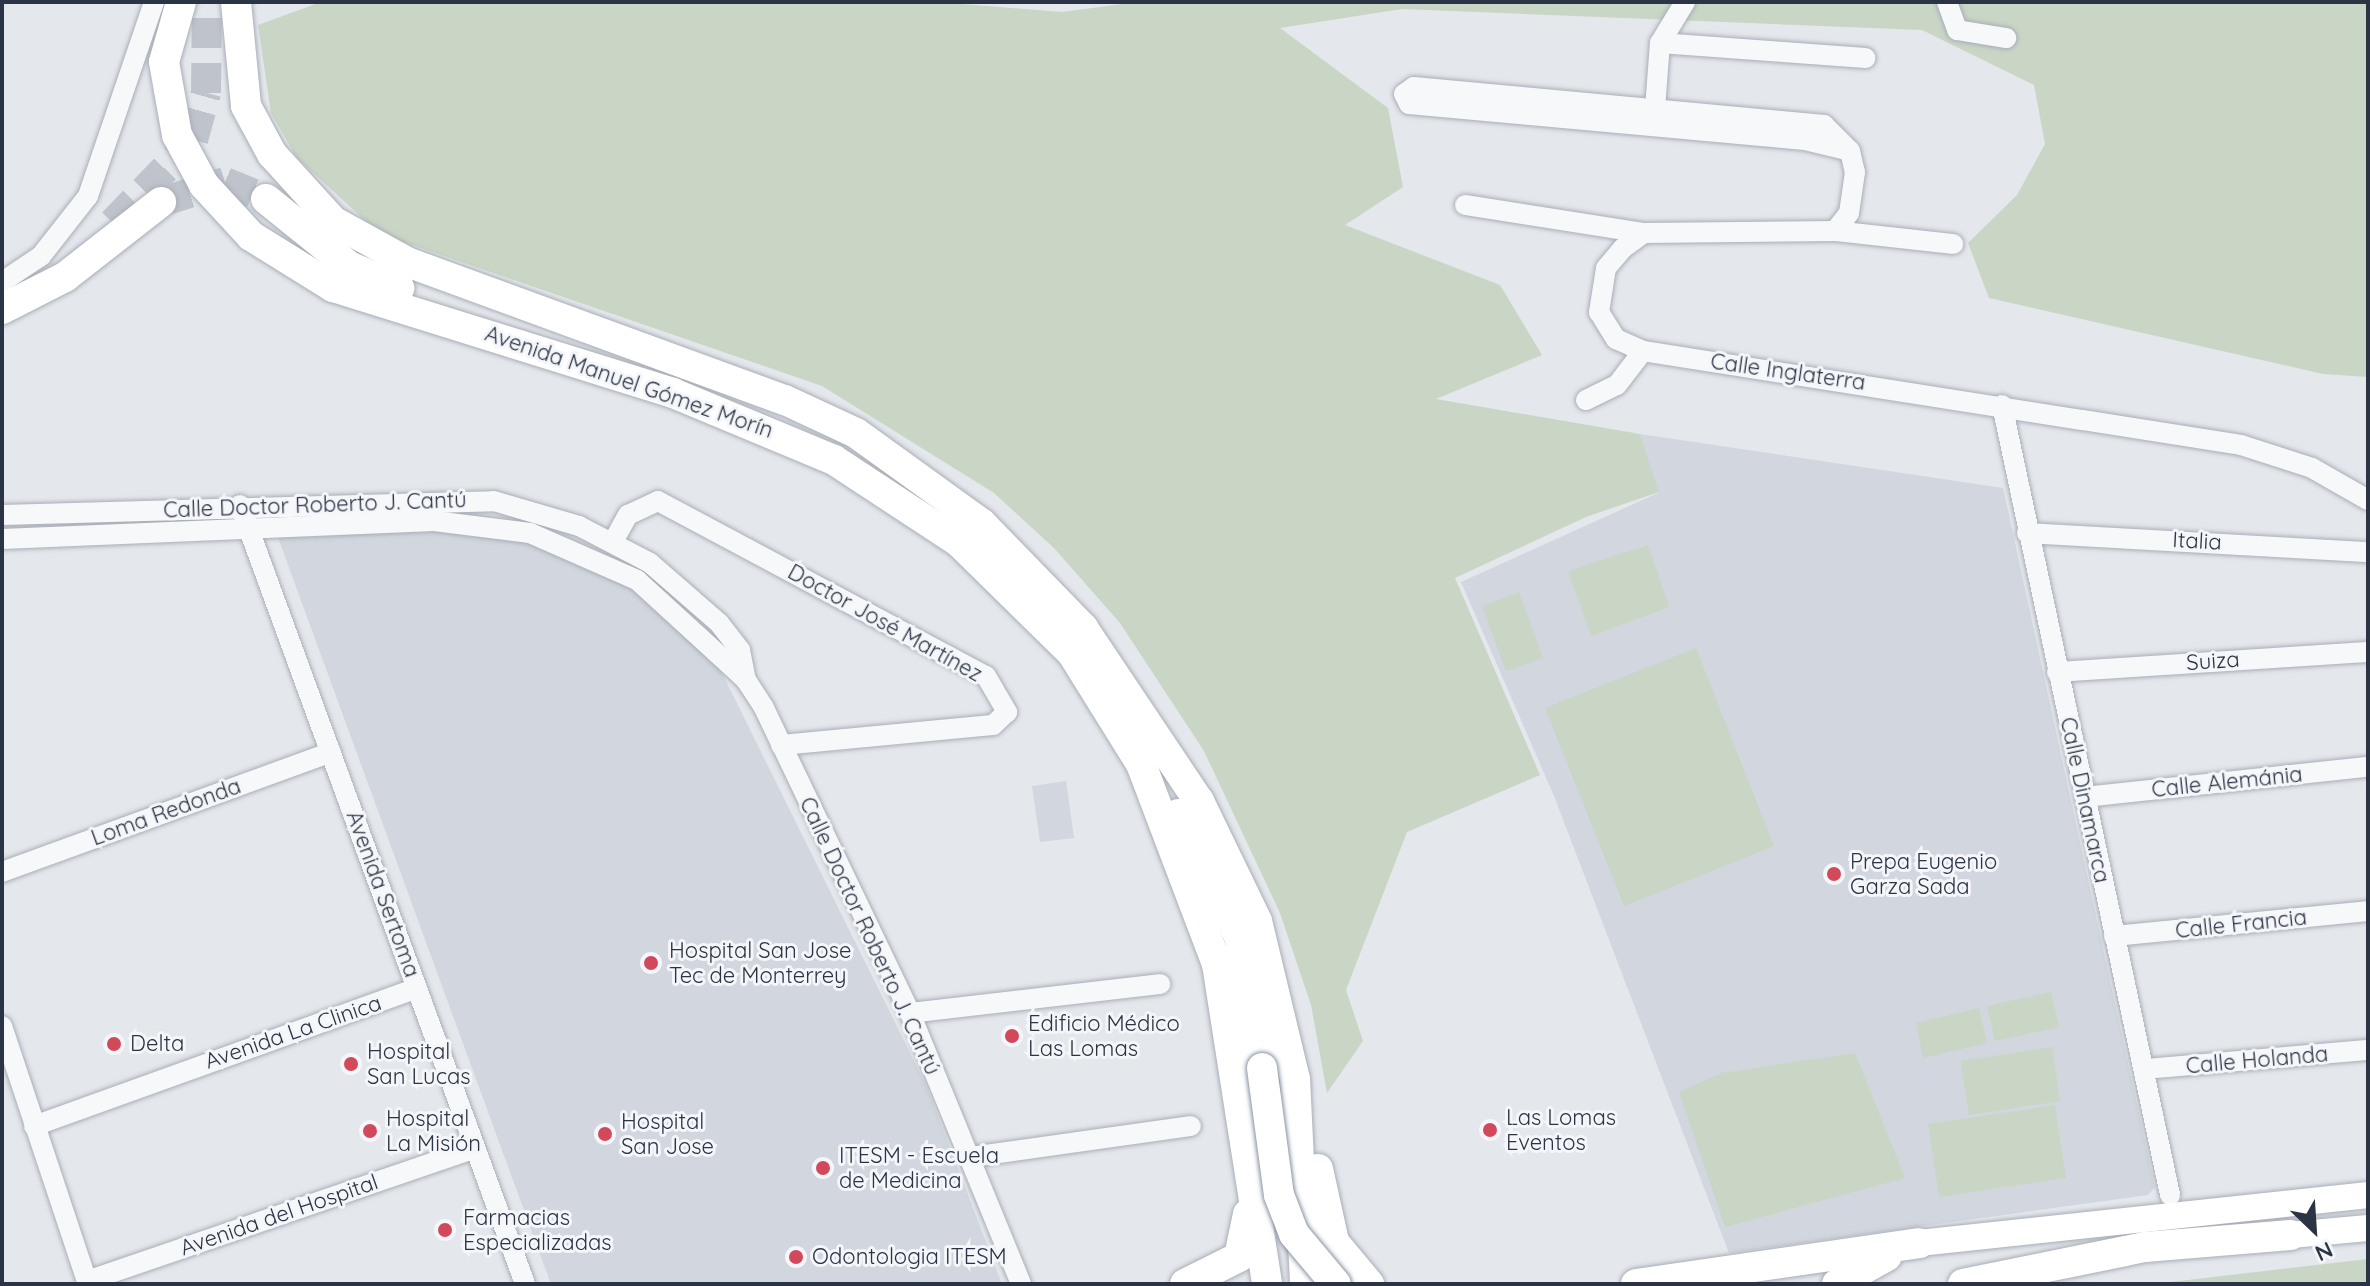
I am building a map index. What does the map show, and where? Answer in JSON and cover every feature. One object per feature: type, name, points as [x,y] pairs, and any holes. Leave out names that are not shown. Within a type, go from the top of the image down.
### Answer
[{"type":"highway","points":[[164,2],[164,62]]},
{"type":"highway","name":"Avenida Manuel Gómez Morín","points":[[181,2],[164,62],[177,135],[204,185],[251,236],[333,287],[532,347],[765,427],[907,504],[959,542],[1072,653],[1141,764],[1217,964],[1267,1284]]},
{"type":"highway","name":"Avenida Manuel Gómez Morín","points":[[236,2],[246,106],[272,154],[333,221],[407,262],[785,400],[856,433],[982,524],[1042,583],[1123,679],[1235,865],[1271,970],[1295,1079],[1305,1284]]},
{"type":"highway","points":[[266,199],[349,266],[532,347]]},
{"type":"highway","points":[[2,308],[65,277],[161,202]]},
{"type":"highway","points":[[2,308],[99,235]]},
{"type":"highway","points":[[1141,764],[1199,843],[1240,939],[1279,1195],[1294,1234],[1336,1284]]},
{"type":"highway","points":[[1295,1079],[1334,1242],[1369,1284]]},
{"type":"highway","points":[[1185,1284],[1239,1257],[1252,1184]]},
{"type":"highway","points":[[1963,1284],[2145,1247],[2291,1235]]},
{"type":"highway","points":[[2044,1284],[2291,1235]]},
{"type":"highway","points":[[1636,1284],[1919,1243]]},
{"type":"highway","points":[[1837,1284],[1919,1243]]},
{"type":"main road","points":[[1919,1243],[2368,1195]]},
{"type":"main road","points":[[2291,1235],[2368,1228]]},
{"type":"street","points":[[2,282],[41,256],[88,196],[154,2]]},
{"type":"street","points":[[1655,109],[1660,43],[1685,2]]},
{"type":"street","points":[[1947,2],[1957,30],[2006,38]]},
{"type":"street","points":[[1660,43],[1865,58]]},
{"type":"street","points":[[1835,231],[1849,213],[1855,172],[1850,151],[1824,125],[1414,87],[1404,94],[1409,104],[1805,140],[1850,151]]},
{"type":"street","points":[[1465,205],[1644,233],[1835,231],[1953,244]]},
{"type":"street","name":"Calle Inglaterra","points":[[1644,233],[1606,268],[1599,312],[1616,339],[1643,351],[2002,405],[2241,445],[2364,493]]},
{"type":"street","points":[[1586,400],[1617,385],[1643,351]]},
{"type":"street","name":"Calle Dinamarca","points":[[2002,405],[2170,1195]]},
{"type":"street","name":"Calle Doctor Roberto J. Cantú","points":[[2,515],[240,505],[494,501],[614,540],[719,623],[740,650],[746,680],[781,745],[910,1013],[1021,1284]]},
{"type":"street","name":"Doctor José Martínez","points":[[614,540],[628,515],[658,501],[986,676],[1007,712],[993,725],[781,745]]},
{"type":"street","name":"Avenida Sertoma","points":[[240,505],[245,527],[417,988],[472,1149],[525,1284]]},
{"type":"street","name":"Calle Doctor Roberto J. Cantú","points":[[2,539],[434,521],[554,540],[637,580],[746,680]]},
{"type":"street","name":"Italia","points":[[2027,533],[2368,552]]},
{"type":"street","name":"Suiza","points":[[2057,672],[2368,652]]},
{"type":"street","name":"Loma Redonda","points":[[2,872],[331,752]]},
{"type":"street","name":"Calle Alemánia","points":[[2085,797],[2368,767]]},
{"type":"street","name":"Calle Francia","points":[[2114,936],[2368,911]]},
{"type":"street","points":[[910,1013],[1160,984]]},
{"type":"street","name":"Avenida La Clinica","points":[[34,1126],[417,988]]},
{"type":"street","points":[[2,1026],[88,1282]]},
{"type":"street","name":"Calle Holanda","points":[[2145,1069],[2368,1050]]},
{"type":"street","points":[[971,1157],[1191,1126]]},
{"type":"street","name":"Avenida del Hospital","points":[[88,1282],[472,1149]]},
{"type":"shaded area","name":"Prepa Eugenio Garza Sada","points":[[1640,434],[2003,488],[2155,1187],[2148,1195],[1729,1253],[1554,796],[1461,582],[1658,493]]},
{"type":"shaded area","name":"Hospital San Jose Tec de Monterrey","points":[[450,525],[539,539],[622,578],[714,657],[926,1085],[1002,1284],[551,1284],[276,532]]},
{"type":"shaded area","points":[[1066,781],[1074,838],[1040,842],[1032,786]]},
{"type":"green space","points":[[321,2],[936,2],[1062,12],[1138,2],[2368,2],[2368,377],[2323,374],[1989,298],[1968,243],[2017,195],[2045,144],[2034,85],[1922,30],[1402,9],[1280,28],[1388,108],[1403,187],[1345,225],[1500,285],[1542,355],[1436,399],[1640,434],[1659,492],[1586,517],[1455,578],[1540,775],[1407,832],[1346,990],[1363,1041],[1327,1093],[1311,1005],[1280,913],[1204,751],[1120,623],[1054,548],[994,493],[822,386],[380,234],[297,158],[271,113],[258,25]]},
{"type":"green space","points":[[1648,545],[1669,607],[1591,636],[1568,571]]},
{"type":"green space","points":[[1519,592],[1543,658],[1506,671],[1482,606]]},
{"type":"green space","points":[[1696,648],[1774,846],[1624,906],[1545,708]]},
{"type":"green space","points":[[2051,992],[2059,1027],[1995,1041],[1987,1006]]},
{"type":"green space","points":[[1979,1008],[1987,1043],[1923,1058],[1916,1023]]},
{"type":"green space","points":[[2052,1047],[2060,1101],[1969,1115],[1961,1061]]},
{"type":"green space","points":[[1855,1053],[1905,1178],[1725,1227],[1679,1092],[1721,1073]]},
{"type":"green space","points":[[2055,1105],[2066,1178],[1939,1197],[1928,1124]]},
{"type":"green space","points":[[2368,1259],[2368,1284],[2154,1284],[2213,1277]]},
{"type":"tunnel","points":[[113,223],[193,140],[206,93],[207,2]]},
{"type":"tunnel","points":[[161,202],[225,182],[266,199]]},
{"type":"place","name":"Prepa Eugenio Garza Sada","points":[[1834,874]]},
{"type":"place","name":"Hospital San Jose Tec de Monterrey","points":[[651,963]]},
{"type":"place","name":"Edificio Médico Las Lomas","points":[[1012,1036]]},
{"type":"place","name":"Delta","points":[[114,1044]]},
{"type":"place","name":"Hospital San Lucas","points":[[351,1064]]},
{"type":"place","name":"Las Lomas Eventos","points":[[1490,1130]]},
{"type":"place","name":"Hospital La Misión","points":[[370,1131]]},
{"type":"place","name":"Hospital San Jose","points":[[605,1134]]},
{"type":"place","name":"ITESM - Escuela de Medicina","points":[[823,1168]]},
{"type":"place","name":"Farmacias Especializadas","points":[[445,1230]]},
{"type":"place","name":"Odontologia ITESM","points":[[796,1257]]}]
